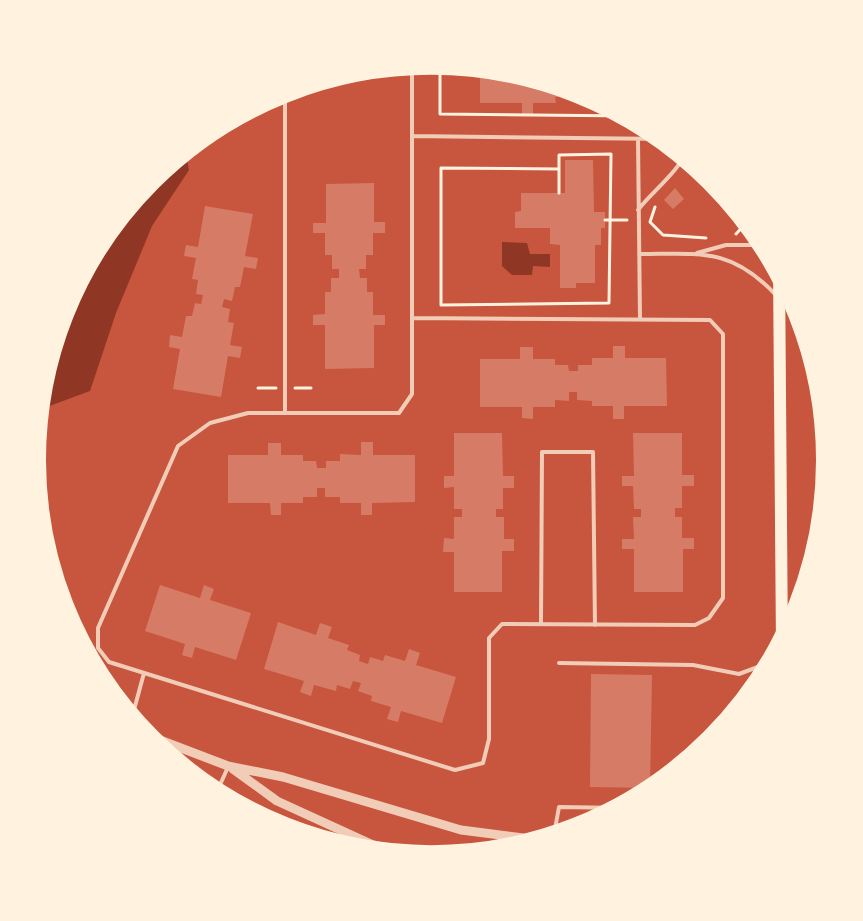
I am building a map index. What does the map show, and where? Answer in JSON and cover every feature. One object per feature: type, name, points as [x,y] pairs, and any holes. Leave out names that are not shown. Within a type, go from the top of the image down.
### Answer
[{"type":"main road","points":[[780,285],[782,631]]},
{"type":"street","points":[[161,740],[228,766],[283,777],[461,830],[526,838]]},
{"type":"street","points":[[228,766],[277,801],[381,847]]},
{"type":"lane","points":[[412,72],[412,136],[412,318],[412,394],[399,413],[248,412],[210,423],[178,446],[98,628],[98,648],[109,662],[455,770],[483,763],[489,739],[489,638],[502,624],[695,625],[709,618],[723,598],[723,334],[710,320],[412,318]]},
{"type":"lane","points":[[285,100],[285,413]]},
{"type":"lane","points":[[412,136],[651,139]]},
{"type":"lane","points":[[638,139],[640,319]]},
{"type":"lane","points":[[638,210],[651,192],[672,174],[681,162]]},
{"type":"lane","points":[[693,254],[726,245],[756,245]]},
{"type":"lane","points":[[639,254],[693,254],[726,258],[757,274],[780,298]]},
{"type":"lane","points":[[541,624],[542,452],[593,452],[595,625]]},
{"type":"lane","points":[[559,663],[693,665],[739,674],[762,665]]},
{"type":"lane","points":[[134,711],[144,673]]},
{"type":"lane","points":[[219,787],[228,766]]},
{"type":"lane","points":[[555,830],[559,807],[608,808]]},
{"type":"path","points":[[440,71],[440,114],[613,116]]},
{"type":"path","points":[[559,169],[441,168],[441,305],[609,303],[611,154],[559,155],[559,169],[559,193]]},
{"type":"path","points":[[657,202],[650,222],[663,235],[715,238]]},
{"type":"path","points":[[605,220],[627,220]]},
{"type":"path","points":[[734,236],[743,226]]},
{"type":"shaded area","points":[[187,158],[189,170],[152,226],[116,313],[90,391],[45,408],[55,360],[63,335],[82,288],[94,266],[122,223],[156,185]]},
{"type":"shaded area","points":[[502,242],[527,243],[530,254],[550,254],[550,267],[533,266],[532,275],[512,275],[502,266]]},
{"type":"building","points":[[480,74],[532,84],[569,96],[555,97],[556,103],[533,103],[533,114],[522,114],[522,103],[480,103]]},
{"type":"building","points":[[565,160],[593,160],[594,212],[605,212],[605,228],[601,228],[601,245],[595,245],[595,283],[576,283],[576,288],[560,288],[560,245],[550,244],[550,228],[515,228],[515,212],[521,211],[521,193],[565,193]]},
{"type":"building","points":[[374,183],[374,222],[385,222],[385,233],[373,233],[373,255],[366,255],[366,269],[359,269],[360,278],[367,278],[367,292],[373,292],[373,315],[385,315],[385,325],[374,325],[374,368],[325,369],[325,325],[313,325],[313,315],[325,314],[325,292],[331,292],[331,278],[339,278],[339,269],[332,269],[332,255],[325,255],[325,233],[313,233],[313,223],[326,223],[326,184]]},
{"type":"building","points":[[675,188],[684,199],[673,209],[664,200]]},
{"type":"building","points":[[205,206],[253,214],[245,256],[258,258],[256,269],[244,267],[240,287],[235,287],[232,301],[224,299],[222,307],[230,309],[228,322],[234,323],[230,345],[242,347],[240,358],[228,356],[221,397],[173,389],[180,349],[169,347],[170,335],[182,337],[186,316],[192,316],[195,303],[201,304],[203,295],[196,294],[198,280],[192,279],[196,258],[184,256],[186,245],[198,247]]},
{"type":"building","points":[[613,346],[625,346],[625,358],[666,358],[667,406],[624,406],[624,419],[613,419],[613,406],[592,406],[592,401],[577,400],[577,392],[569,392],[569,401],[555,400],[555,407],[533,407],[533,419],[522,418],[522,407],[480,407],[480,359],[520,359],[520,347],[533,347],[533,359],[555,359],[555,365],[568,365],[569,371],[578,371],[578,365],[592,365],[592,358],[613,358]]},
{"type":"building","points":[[454,433],[502,433],[503,476],[514,476],[514,488],[503,488],[503,509],[496,509],[496,517],[504,517],[504,539],[514,539],[514,551],[502,551],[502,592],[454,592],[454,552],[443,552],[444,538],[454,539],[454,517],[462,517],[462,509],[454,509],[454,487],[444,488],[444,476],[454,476]]},
{"type":"building","points":[[633,433],[682,433],[682,475],[694,475],[694,486],[682,486],[682,508],[675,508],[675,517],[682,517],[682,538],[694,538],[694,549],[683,549],[683,592],[634,592],[634,549],[622,549],[622,539],[634,539],[633,517],[641,517],[641,509],[634,509],[633,486],[622,486],[622,476],[634,476]]},
{"type":"building","points":[[361,442],[373,442],[373,455],[415,455],[415,502],[372,503],[372,515],[361,515],[361,503],[340,503],[340,497],[325,497],[325,488],[317,488],[317,497],[303,497],[303,503],[281,503],[281,515],[271,515],[270,503],[228,503],[228,455],[268,455],[268,443],[281,443],[281,455],[303,455],[303,461],[316,461],[317,468],[326,468],[326,461],[340,461],[340,454],[361,455]]},
{"type":"building","points":[[160,585],[200,598],[204,585],[214,589],[210,600],[251,613],[236,660],[195,647],[192,658],[182,655],[185,644],[145,631]]},
{"type":"building","points":[[278,622],[316,635],[320,623],[332,627],[328,638],[349,645],[347,650],[360,655],[359,661],[368,664],[370,657],[383,661],[385,655],[405,661],[409,649],[420,653],[416,665],[456,677],[442,723],[401,711],[398,722],[387,719],[391,707],[371,701],[372,696],[358,691],[361,683],[353,681],[350,689],[337,685],[336,691],[314,685],[311,696],[300,692],[304,681],[264,669]]},
{"type":"building","points":[[591,674],[652,675],[650,783],[642,788],[590,787]]}]
